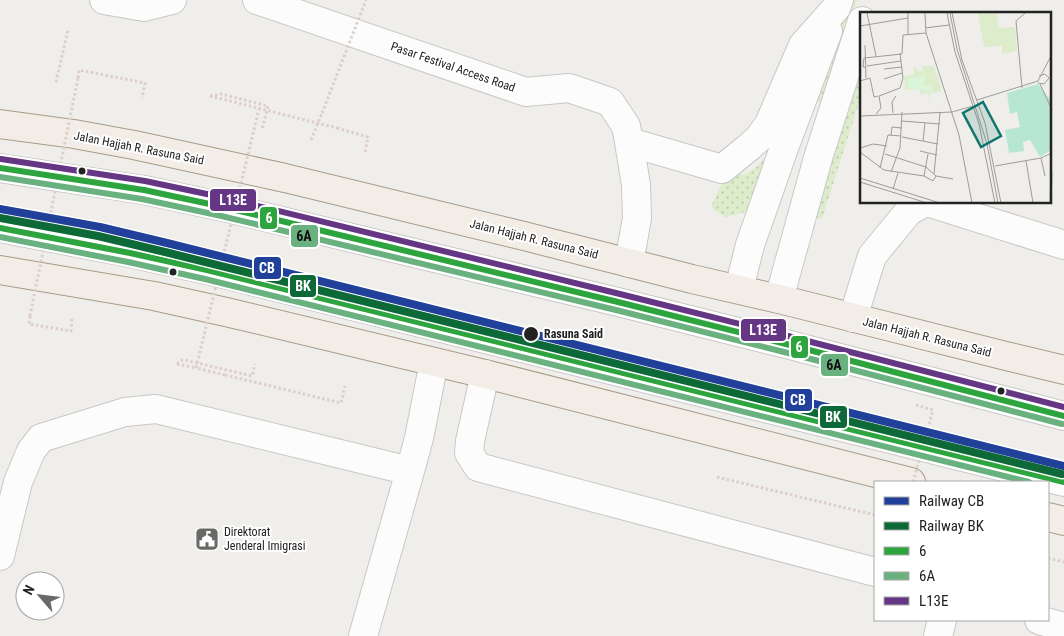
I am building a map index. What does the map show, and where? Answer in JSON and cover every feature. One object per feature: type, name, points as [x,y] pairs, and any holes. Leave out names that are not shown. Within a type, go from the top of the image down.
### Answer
[{"type":"main road","name":"Jalan Hajjah R. Rasuna Said","points":[[0,124],[74,134],[134,145],[285,178],[1064,370]]},
{"type":"main road","points":[[0,270],[154,296],[484,374],[908,481]]},
{"type":"main road","points":[[1049,517],[1064,521]]},
{"type":"lane","points":[[104,0],[144,7],[172,0]]},
{"type":"lane","name":"Pasar Festival Access Road","points":[[257,0],[526,92],[569,88],[610,102],[626,126],[636,185],[637,218],[629,263]]},
{"type":"lane","points":[[629,142],[722,169],[749,148],[768,124],[803,45],[838,4]]},
{"type":"lane","points":[[739,290],[750,245],[838,4]]},
{"type":"lane","points":[[779,299],[818,158],[860,28]]},
{"type":"lane","points":[[0,168],[144,190],[219,206],[618,302],[1064,416]]},
{"type":"lane","points":[[853,318],[872,256],[909,211],[922,204]]},
{"type":"lane","points":[[932,204],[1064,245]]},
{"type":"lane","points":[[0,228],[207,270],[1064,482]]},
{"type":"lane","points":[[363,636],[419,438],[434,362]]},
{"type":"lane","points":[[484,374],[469,453],[478,467],[874,572]]},
{"type":"lane","points":[[0,556],[18,482],[31,451],[41,438],[125,412],[156,409],[410,471]]},
{"type":"lane","points":[[938,636],[942,621]]},
{"type":"lane","points":[[1042,621],[1064,628]]},
{"type":"path","points":[[311,140],[366,0]]},
{"type":"path","points":[[56,82],[68,30]]},
{"type":"path","points":[[72,319],[71,331],[29,324],[79,70],[145,83],[142,98]]},
{"type":"path","points":[[262,129],[268,106],[221,94],[210,96],[258,109],[337,128],[368,137],[365,153]]},
{"type":"path","points":[[196,368],[258,109]]},
{"type":"path","points":[[255,364],[252,376],[186,360],[182,360],[177,364],[341,403],[345,386]]},
{"type":"path","points":[[912,481],[933,410],[916,405]]},
{"type":"path","points":[[716,477],[874,515]]},
{"type":"path","points":[[1049,558],[1064,562]]},
{"type":"green space","points":[[847,0],[857,0],[826,102],[820,107],[817,97]]},
{"type":"green space","points":[[860,47],[860,99],[822,219],[808,214]]},
{"type":"green space","points":[[767,156],[749,211],[726,217],[715,211],[711,206],[728,172],[744,175],[755,168]]},
{"type":"rail line","name":"CB","points":[[0,209],[100,227],[167,243],[1064,466]]},
{"type":"rail line","name":"BK","points":[[0,218],[98,236],[165,252],[1062,474]]},
{"type":"transit line","name":"L13E","points":[[1,159],[145,181],[221,197],[620,294],[1064,407]]},
{"type":"transit line","name":"6","points":[[0,168],[144,190],[219,206],[618,302],[1064,416]]},
{"type":"transit line","name":"6A","points":[[0,177],[142,199],[217,215],[616,310],[1062,424]]},
{"type":"transit line","name":"L13E","points":[[2,219],[132,244],[209,262],[1064,473]]},
{"type":"transit line","name":"6","points":[[0,228],[207,270],[1064,482]]},
{"type":"transit line","name":"6A","points":[[0,237],[205,279],[1025,481]]},
{"type":"place","name":"Rasuna Said","points":[[531,334]]},
{"type":"place","name":"Direktorat Jenderal Imigrasi","points":[[207,539]]}]
